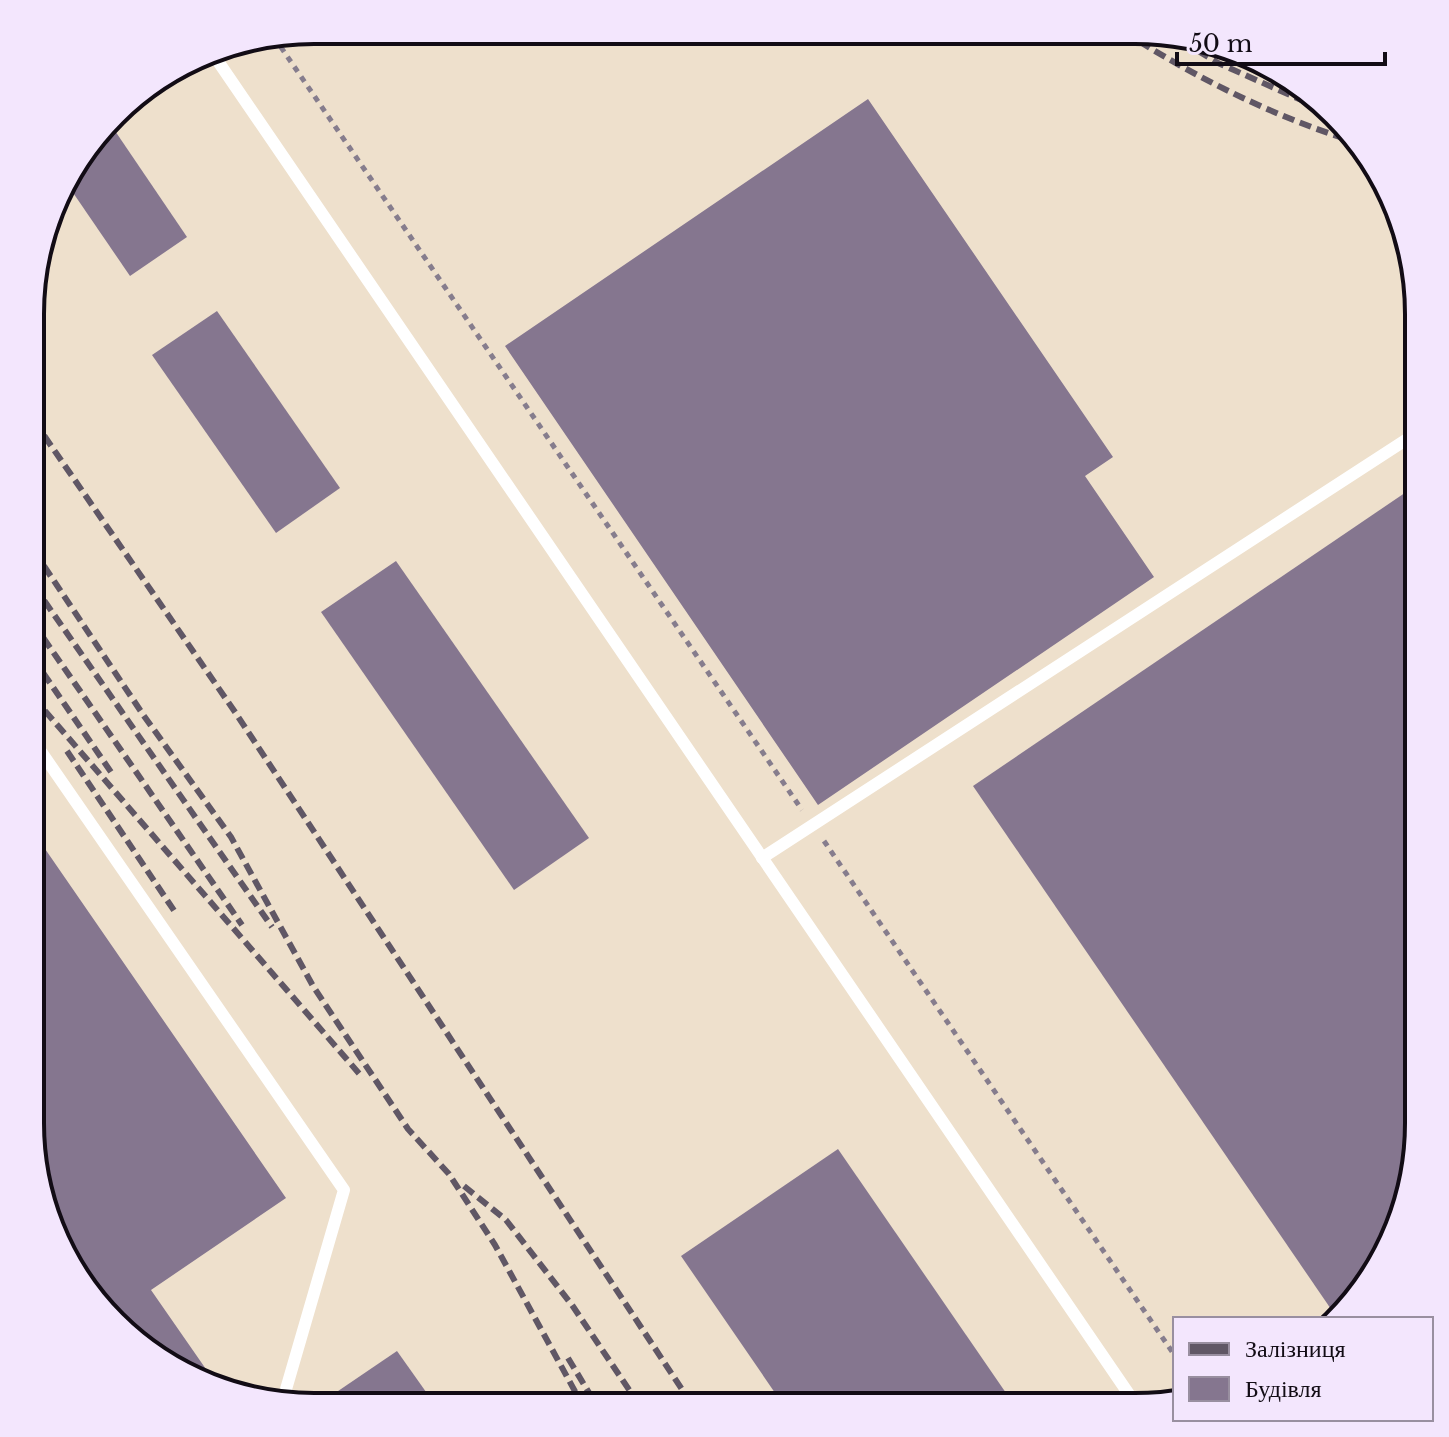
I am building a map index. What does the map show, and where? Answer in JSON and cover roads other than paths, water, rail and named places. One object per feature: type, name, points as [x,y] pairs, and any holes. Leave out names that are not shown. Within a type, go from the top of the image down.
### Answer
[{"type":"lane","points":[[218,62],[1127,1392]]},
{"type":"lane","points":[[762,858],[1404,441]]},
{"type":"lane","points":[[45,757],[344,1190],[285,1391]]},
{"type":"railway","points":[[1145,45],[1239,96],[1339,137]]},
{"type":"railway","points":[[1200,52],[1296,98]]},
{"type":"railway","points":[[44,436],[235,712],[684,1392]]},
{"type":"railway","points":[[44,566],[144,716],[231,837],[313,986],[408,1129],[449,1174],[495,1245],[575,1392]]},
{"type":"railway","points":[[44,601],[272,927]]},
{"type":"railway","points":[[44,639],[242,925]]},
{"type":"railway","points":[[44,675],[113,775]]},
{"type":"railway","points":[[44,710],[363,1078]]},
{"type":"railway","points":[[67,751],[177,915]]},
{"type":"railway","points":[[464,1186],[506,1220],[572,1305],[631,1392]]},
{"type":"railway","points":[[568,1358],[589,1392]]}]
